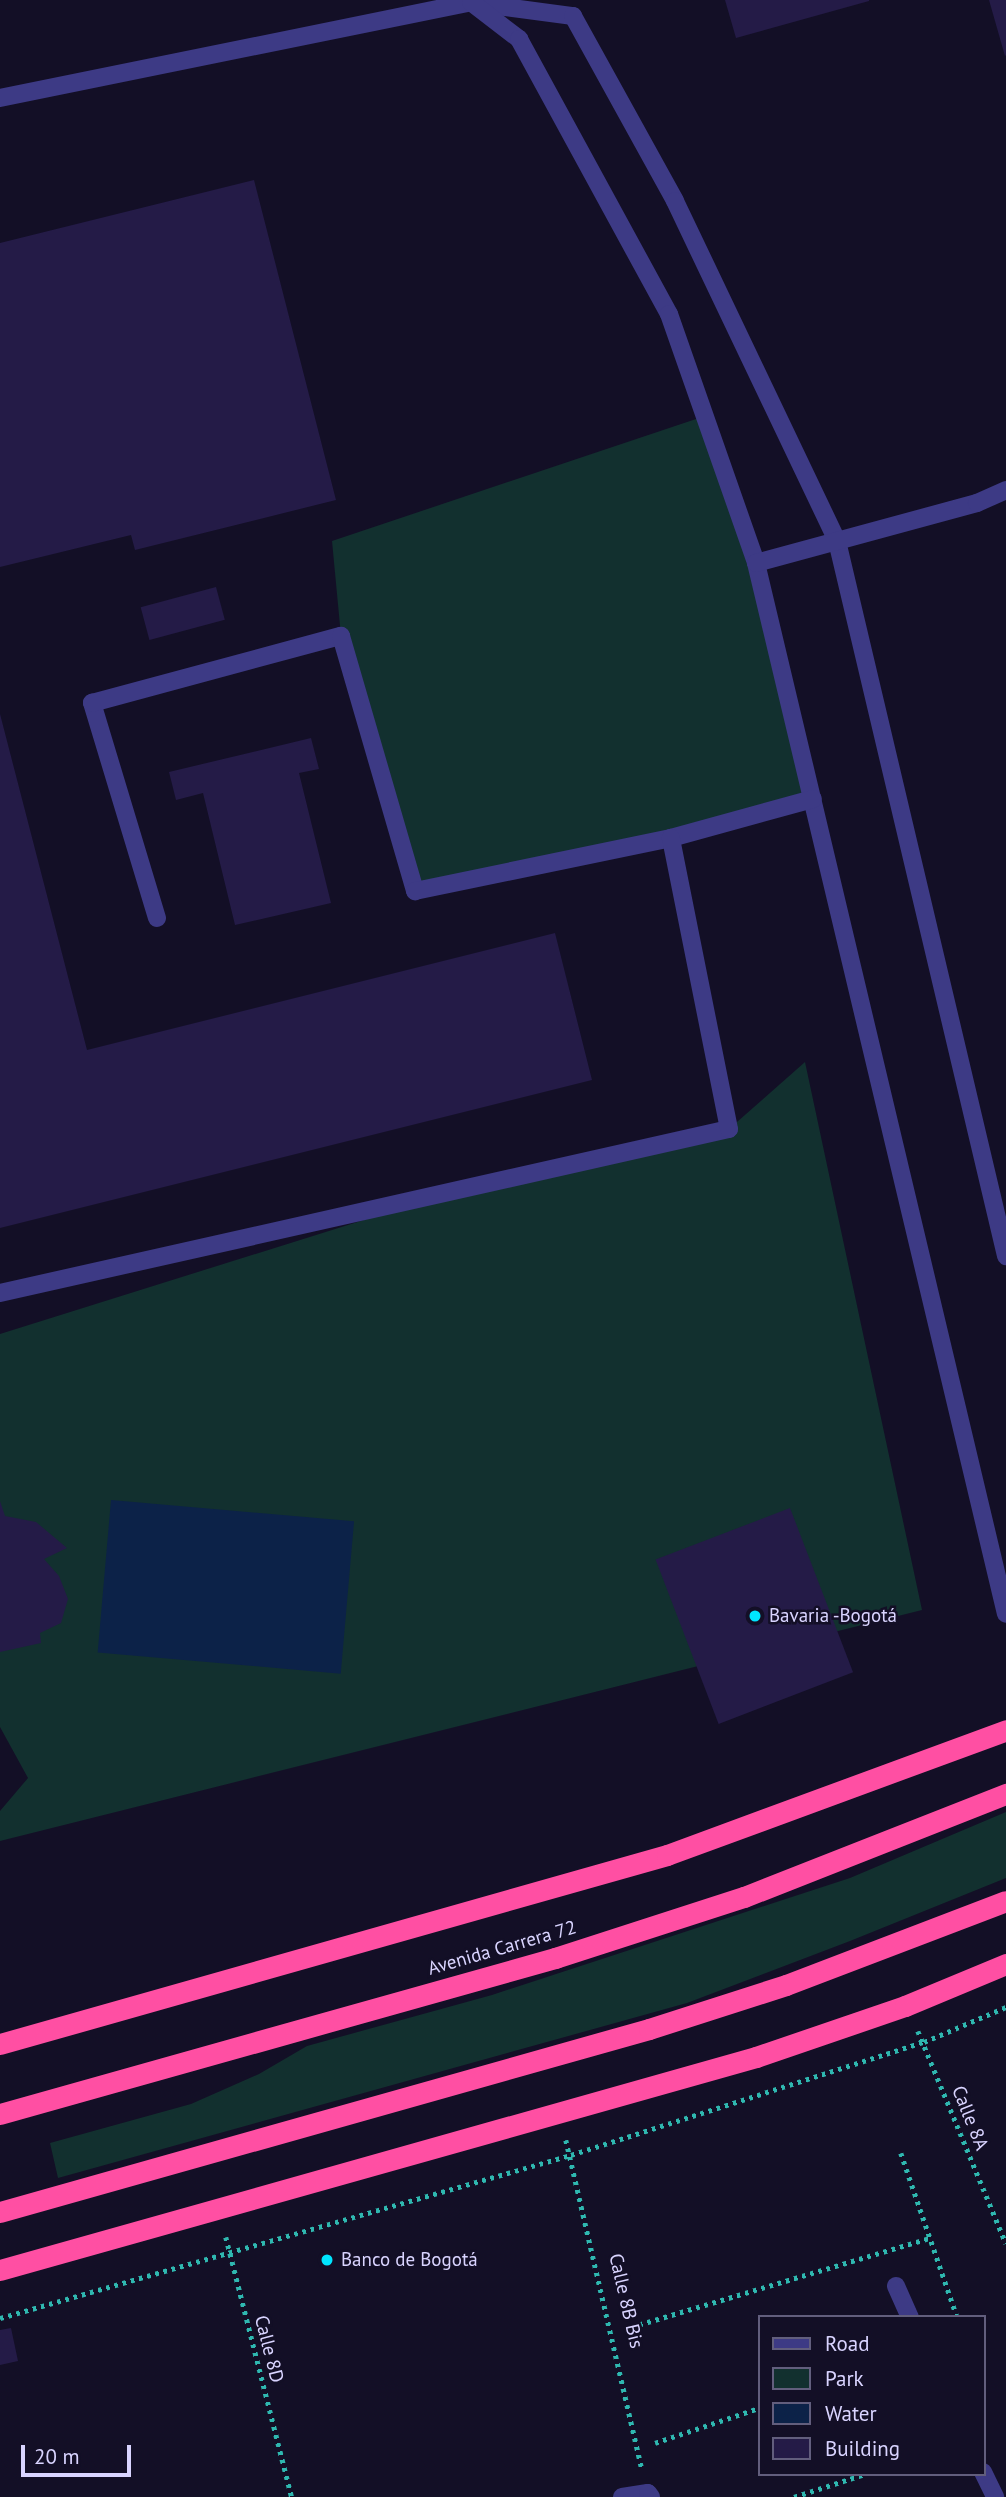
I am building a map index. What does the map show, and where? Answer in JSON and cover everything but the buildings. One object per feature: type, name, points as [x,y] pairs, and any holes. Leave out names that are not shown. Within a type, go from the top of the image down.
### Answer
[{"type":"highway","points":[[0,2044],[667,1856],[1006,1730]]},
{"type":"highway","name":"Avenida Carrera 72","points":[[0,2114],[555,1958],[744,1897],[1006,1794]]},
{"type":"highway","points":[[0,2212],[649,2029],[786,1985],[1006,1901]]},
{"type":"highway","points":[[0,2270],[558,2115],[756,2057],[905,2006],[1006,1964]]},
{"type":"street","points":[[471,2],[519,39],[669,314],[756,563],[1006,1614]]},
{"type":"street","points":[[0,98],[471,2],[573,16],[675,201],[837,541],[1006,1255]]},
{"type":"street","points":[[756,563],[977,503],[1006,490]]},
{"type":"street","points":[[157,918],[92,703],[341,636],[415,891],[671,838],[813,799]]},
{"type":"street","points":[[0,1293],[729,1129],[671,838]]},
{"type":"street","points":[[896,2286],[909,2315]]},
{"type":"street","points":[[985,2476],[995,2497]]},
{"type":"street","points":[[622,2497],[649,2495]]},
{"type":"path","name":"Calle 8A","points":[[905,2006],[924,2042],[1006,2243]]},
{"type":"path","points":[[0,2318],[229,2250],[571,2155],[924,2042],[1006,2007]]},
{"type":"path","name":"Calle 8B Bis","points":[[558,2115],[571,2155],[649,2495]]},
{"type":"path","points":[[901,2153],[956,2315]]},
{"type":"path","name":"Calle 8D","points":[[219,2208],[292,2497]]},
{"type":"path","points":[[631,2327],[930,2238]]},
{"type":"path","points":[[655,2443],[758,2408]]},
{"type":"path","points":[[794,2497],[859,2476]]},
{"type":"green space","points":[[705,416],[756,563],[813,799],[415,891],[341,636],[332,541]]},
{"type":"green space","points":[[805,1062],[922,1610],[0,1841],[0,1811],[28,1778],[0,1727],[0,1334],[469,1187],[729,1129]]},
{"type":"green space","points":[[1006,1812],[1006,1878],[850,1941],[687,2003],[58,2178],[50,2143],[191,2104],[259,2074],[307,2046],[492,1995],[850,1878]]},
{"type":"water","points":[[111,1500],[354,1521],[341,1674],[98,1652]]},
{"type":"place","name":"Bavaria -Bogotá","points":[[755,1616]]},
{"type":"place","name":"Banco de Bogotá","points":[[327,2260]]}]
